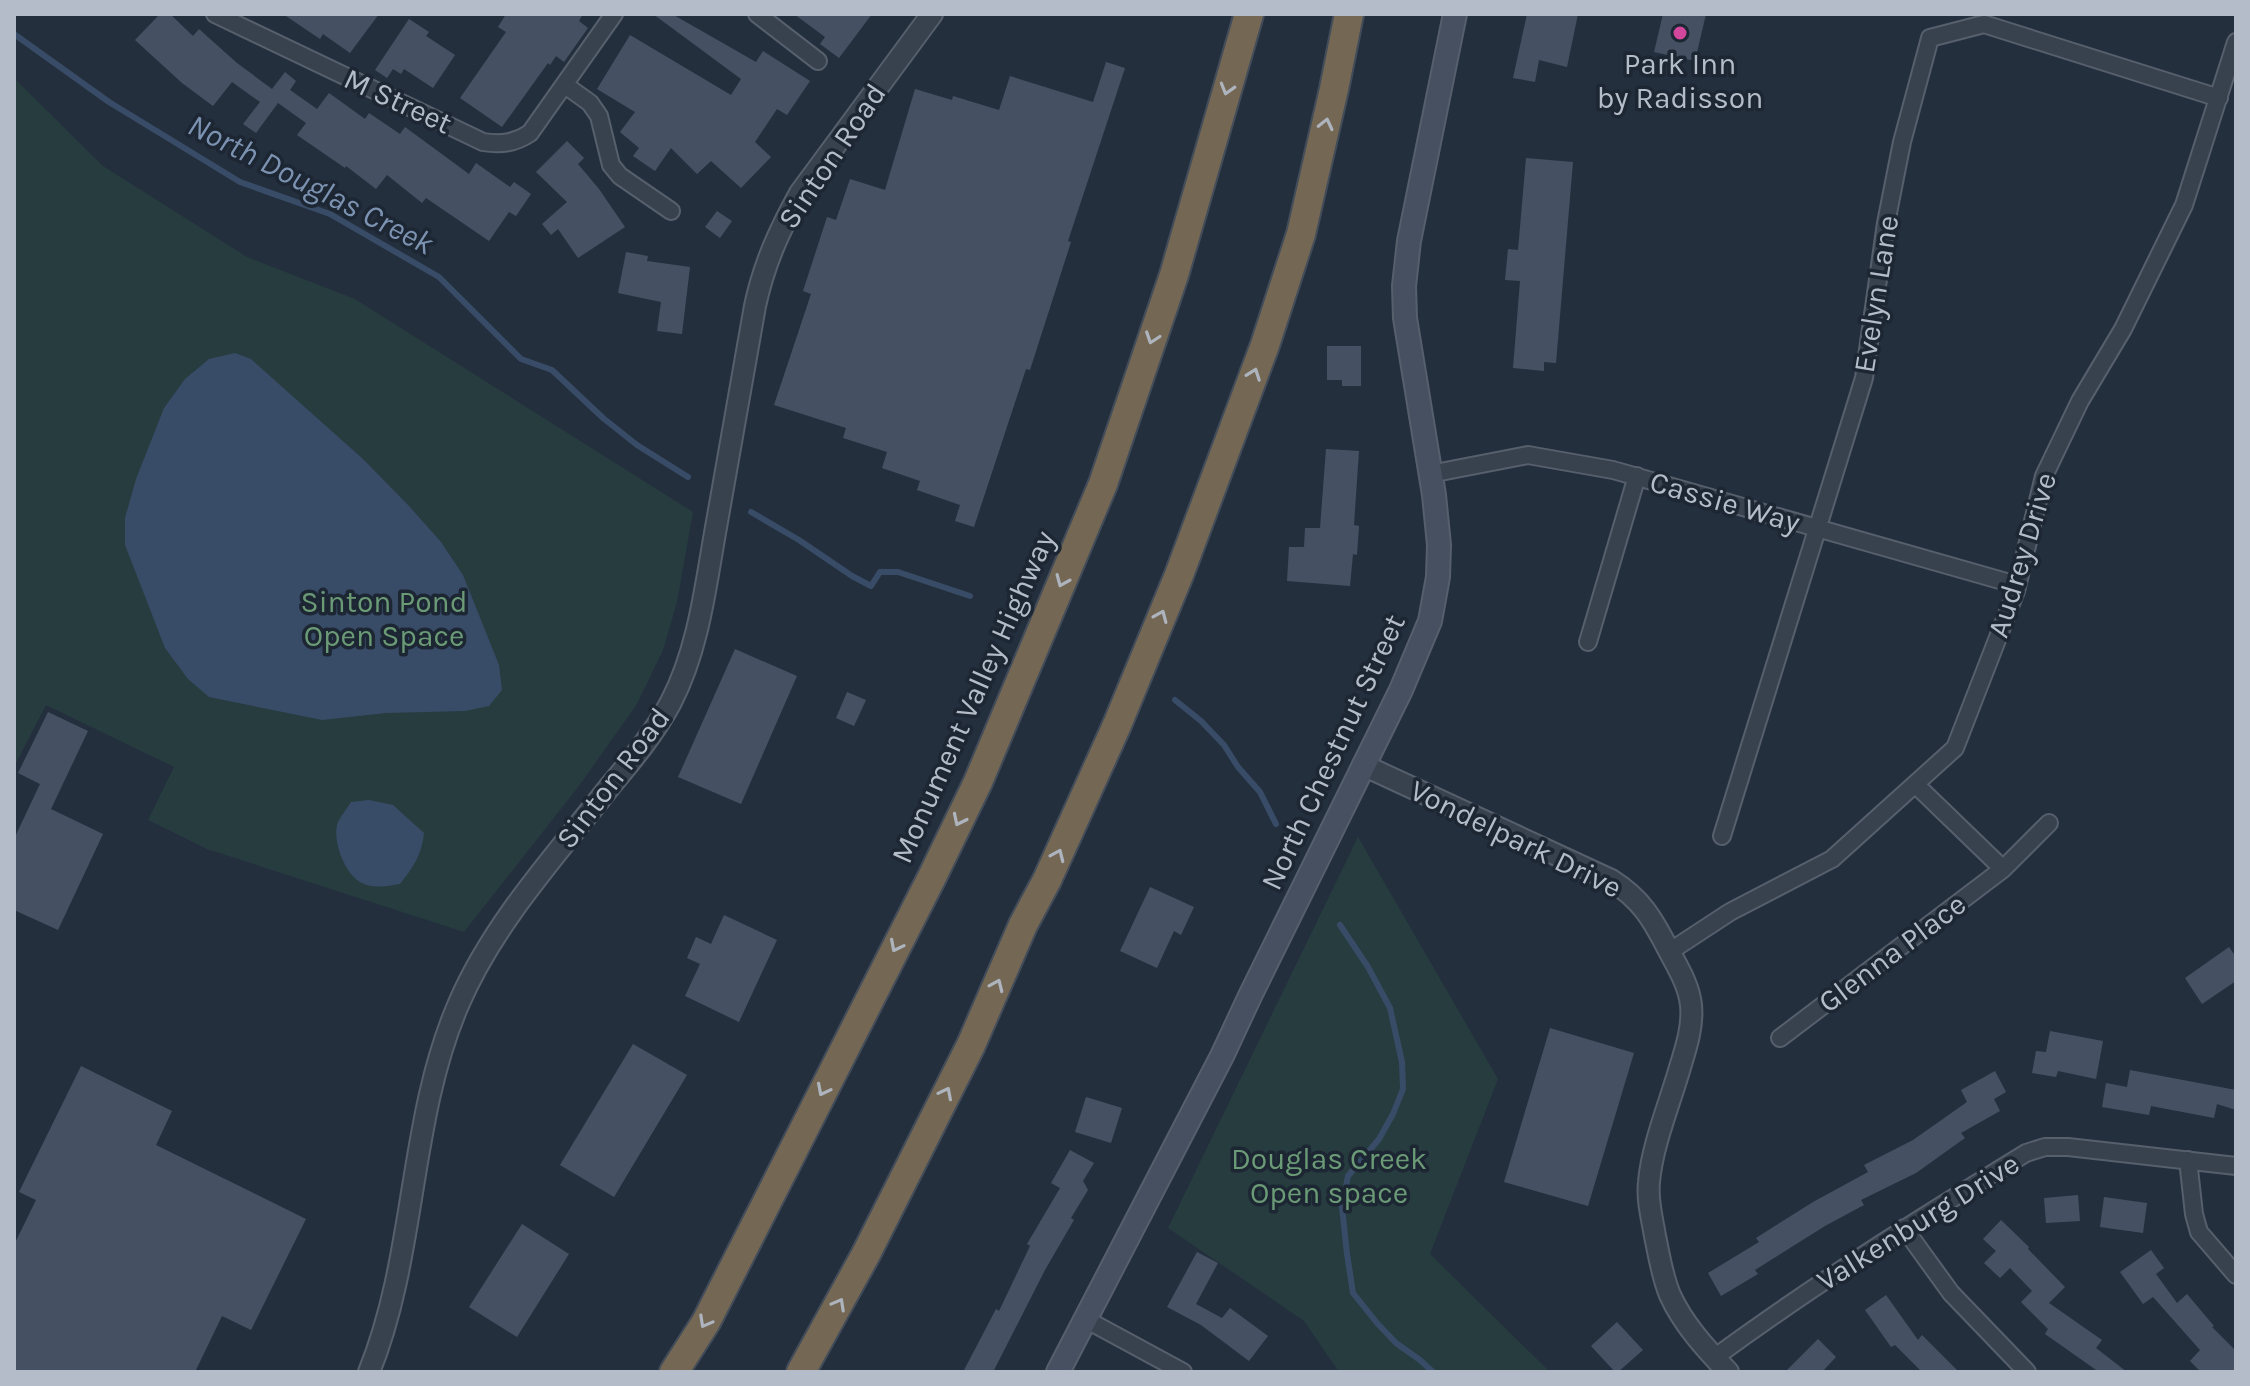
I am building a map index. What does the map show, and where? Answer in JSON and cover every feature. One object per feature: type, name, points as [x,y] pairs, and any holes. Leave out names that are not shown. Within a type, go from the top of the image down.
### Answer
[{"type":"highway","name":"Monument Valley Highway","points":[[674,1372],[706,1322],[978,782],[1103,484],[1174,275],[1249,14]]},
{"type":"highway","points":[[801,1372],[866,1254],[971,1045],[1023,925],[1047,880],[1117,725],[1179,575],[1265,345],[1301,234],[1349,14]]},
{"type":"main road","name":"North Chestnut Street","points":[[1058,1372],[1222,1056],[1413,665],[1433,608],[1439,545],[1405,318],[1404,286],[1409,241],[1455,14]]},
{"type":"street","name":"M Street","points":[[215,14],[483,142],[497,144],[521,139],[530,133],[614,14]]},
{"type":"street","points":[[757,14],[818,61]]},
{"type":"street","name":"Sinton Road","points":[[369,1372],[399,1268],[432,1083],[458,1004],[487,950],[531,886],[654,731],[672,701],[684,674],[699,620],[762,274],[800,193],[932,14]]},
{"type":"street","name":"Evelyn Lane","points":[[1722,836],[1864,378],[1886,223],[1902,142],[1930,38],[1984,24],[2219,98]]},
{"type":"street","name":"Audrey Drive","points":[[1669,952],[1730,912],[1832,859],[1955,748],[2017,585],[2044,476],[2080,401],[2123,329],[2184,205],[2236,42]]},
{"type":"street","points":[[565,85],[590,103],[599,116],[611,165],[620,176],[671,211]]},
{"type":"street","name":"Cassie Way","points":[[1430,474],[1528,455],[1613,470],[2017,585]]},
{"type":"street","points":[[1588,642],[1637,476]]},
{"type":"street","name":"Vondelpark Drive","points":[[1363,765],[1611,880],[1643,905],[1656,924],[1683,979],[1691,1003],[1691,1022],[1688,1044],[1653,1159],[1648,1183],[1649,1207],[1661,1268],[1670,1295],[1685,1322],[1721,1365]]},
{"type":"street","points":[[1915,784],[2003,869]]},
{"type":"street","name":"Glenna Place","points":[[1780,1038],[2003,869],[2049,823]]},
{"type":"street","name":"Valkenburg Drive","points":[[1721,1365],[1780,1310],[1904,1228],[2026,1153],[2045,1147],[2068,1147],[2236,1166]]},
{"type":"street","points":[[2188,1160],[2199,1232],[2236,1275]]},
{"type":"street","points":[[1904,1228],[1951,1293],[2027,1372]]},
{"type":"street","points":[[1087,1320],[1183,1372]]},
{"type":"green space","name":"Sinton Pond Open Space","points":[[14,78],[103,166],[247,257],[355,299],[693,512],[677,602],[663,650],[637,704],[579,786],[464,932],[207,849],[148,820],[174,767],[46,705],[14,767]]},
{"type":"green space","name":"Douglas Creek Open space","points":[[1358,837],[1498,1079],[1430,1254],[1550,1372],[1339,1372],[1304,1321],[1168,1228]]},
{"type":"water","points":[[235,353],[251,359],[363,459],[441,542],[463,575],[499,665],[502,690],[489,706],[465,711],[386,713],[322,720],[209,697],[188,679],[165,648],[125,545],[125,518],[136,479],[164,408],[185,379],[209,359]]},
{"type":"water","points":[[369,800],[393,805],[424,833],[416,860],[400,884],[376,886],[362,883],[350,873],[342,857],[336,832],[338,822],[351,802]]},
{"type":"building","points":[[160,14],[170,14],[193,36],[199,29],[272,89],[285,72],[296,81],[290,90],[317,109],[329,93],[365,119],[369,113],[400,134],[405,127],[469,174],[476,163],[510,187],[514,182],[531,194],[516,216],[509,212],[489,241],[426,198],[422,203],[387,175],[376,189],[297,135],[306,123],[278,103],[256,133],[243,124],[260,102],[232,82],[213,106],[182,83],[135,40]]},
{"type":"building","points":[[283,14],[379,14],[350,53],[323,34],[320,39]]},
{"type":"building","points":[[506,14],[583,14],[579,21],[588,28],[564,62],[556,56],[550,65],[548,63],[502,127],[460,98],[506,32],[498,27]]},
{"type":"building","points":[[653,14],[672,14],[756,62],[763,51],[810,81],[787,115],[777,109],[755,142],[771,157],[741,188],[711,161],[697,174],[671,148],[655,171],[633,156],[639,148],[620,132],[635,112],[597,89],[630,35],[731,95],[741,79]]},
{"type":"building","points":[[794,14],[872,14],[839,58],[820,44],[825,37]]},
{"type":"building","points":[[1527,14],[1578,14],[1567,67],[1539,60],[1535,82],[1513,78]]},
{"type":"building","name":"Park Inn by Radisson","points":[[1663,14],[1706,14],[1695,61],[1654,52]]},
{"type":"building","points":[[409,19],[429,32],[426,36],[455,55],[433,88],[404,69],[401,74],[393,69],[387,78],[375,70]]},
{"type":"building","points":[[1106,62],[1125,68],[1068,241],[1071,242],[1030,370],[1026,369],[974,527],[955,521],[960,505],[917,490],[920,481],[882,468],[887,452],[843,438],[846,428],[774,405],[811,294],[803,291],[827,217],[836,220],[850,179],[885,190],[915,89],[952,100],[953,96],[999,110],[1010,76],[1093,102]]},
{"type":"building","points":[[567,141],[584,158],[578,164],[625,227],[578,258],[558,229],[551,235],[542,224],[567,202],[536,172]]},
{"type":"building","points":[[1526,158],[1573,162],[1556,363],[1544,362],[1544,371],[1513,368],[1520,281],[1505,280],[1508,249],[1518,250]]},
{"type":"building","points":[[717,211],[732,221],[720,238],[705,227]]},
{"type":"building","points":[[626,252],[648,256],[647,261],[690,267],[682,334],[657,331],[661,302],[618,293]]},
{"type":"building","points":[[1327,346],[1361,346],[1361,386],[1342,386],[1342,380],[1327,380]]},
{"type":"building","points":[[1326,449],[1359,451],[1354,525],[1359,526],[1350,586],[1287,581],[1289,547],[1304,547],[1305,528],[1320,528]]},
{"type":"building","points":[[735,649],[797,676],[741,804],[678,777]]},
{"type":"building","points":[[847,692],[866,700],[854,726],[836,718]]},
{"type":"building","points":[[48,712],[88,731],[51,809],[103,834],[58,930],[14,910],[14,839],[40,784],[18,773]]},
{"type":"building","points":[[1150,887],[1194,907],[1181,935],[1174,931],[1157,968],[1120,951]]},
{"type":"building","points":[[724,915],[777,940],[739,1022],[685,996],[700,964],[687,958],[696,937],[711,944]]},
{"type":"building","points":[[2229,947],[2236,957],[2236,981],[2202,1004],[2185,978]]},
{"type":"building","points":[[1550,1028],[1634,1053],[1588,1206],[1504,1182]]},
{"type":"building","points":[[2050,1031],[2103,1041],[2096,1079],[2058,1071],[2056,1077],[2032,1073],[2036,1051],[2046,1052]]},
{"type":"building","points":[[633,1044],[687,1075],[614,1197],[560,1165]]},
{"type":"building","points":[[81,1066],[172,1111],[156,1145],[306,1219],[251,1330],[222,1316],[195,1372],[14,1372],[14,1245],[36,1200],[19,1192]]},
{"type":"building","points":[[2130,1070],[2236,1090],[2236,1110],[2217,1104],[2214,1118],[2151,1106],[2149,1115],[2102,1107],[2106,1083],[2127,1087]]},
{"type":"building","points":[[1995,1071],[2006,1092],[1994,1099],[2000,1111],[1961,1133],[1965,1138],[1916,1173],[1861,1200],[1864,1205],[1755,1270],[1758,1274],[1721,1296],[1708,1273],[1759,1242],[1756,1238],[1813,1202],[1868,1172],[1864,1165],[1913,1140],[1967,1102],[1961,1090]]},
{"type":"building","points":[[1086,1097],[1122,1108],[1111,1143],[1075,1132]]},
{"type":"building","points":[[1070,1150],[1094,1163],[1083,1181],[1088,1190],[1071,1218],[1074,1220],[993,1372],[963,1372],[996,1309],[999,1311],[1030,1246],[1027,1244],[1060,1188],[1051,1183]]},
{"type":"building","points":[[2078,1195],[2080,1221],[2046,1223],[2044,1198]]},
{"type":"building","points":[[2104,1197],[2147,1203],[2143,1233],[2100,1227]]},
{"type":"building","points":[[2001,1220],[2065,1287],[2049,1303],[2102,1340],[2096,1348],[2127,1372],[2099,1372],[2045,1334],[2048,1329],[2021,1302],[2032,1291],[2010,1268],[2000,1278],[1984,1263],[1996,1251],[1983,1239]]},
{"type":"building","points":[[522,1224],[569,1254],[517,1337],[469,1307]]},
{"type":"building","points":[[2151,1250],[2164,1268],[2156,1274],[2177,1303],[2187,1294],[2212,1327],[2236,1351],[2236,1372],[2201,1372],[2190,1361],[2200,1350],[2153,1297],[2143,1304],[2120,1272]]},
{"type":"building","points":[[1197,1252],[1218,1263],[1196,1304],[1222,1318],[1230,1308],[1268,1336],[1249,1361],[1201,1325],[1167,1307]]},
{"type":"building","points":[[1886,1295],[1918,1340],[1922,1335],[1959,1372],[1922,1372],[1895,1345],[1891,1347],[1865,1310]]},
{"type":"building","points":[[1617,1322],[1643,1350],[1615,1372],[1591,1346]]},
{"type":"building","points":[[1818,1339],[1836,1357],[1822,1372],[1785,1372]]},
{"type":"waterway","name":"North Douglas Creek","points":[[14,34],[109,102],[240,182],[330,214],[439,277],[521,359],[552,370],[637,445],[688,477]]},
{"type":"waterway","name":"North Douglas Creek","points":[[751,512],[871,586],[880,572],[898,572],[970,596]]},
{"type":"waterway","name":"North Douglas Creek","points":[[1175,700],[1224,745],[1260,792],[1276,824]]},
{"type":"waterway","name":"North Douglas Creek","points":[[1340,925],[1390,1008],[1402,1062],[1403,1089],[1379,1139],[1348,1176],[1342,1207],[1353,1293],[1396,1343],[1433,1372]]},
{"type":"place","name":"Park Inn by Radisson","points":[[1680,33]]}]
